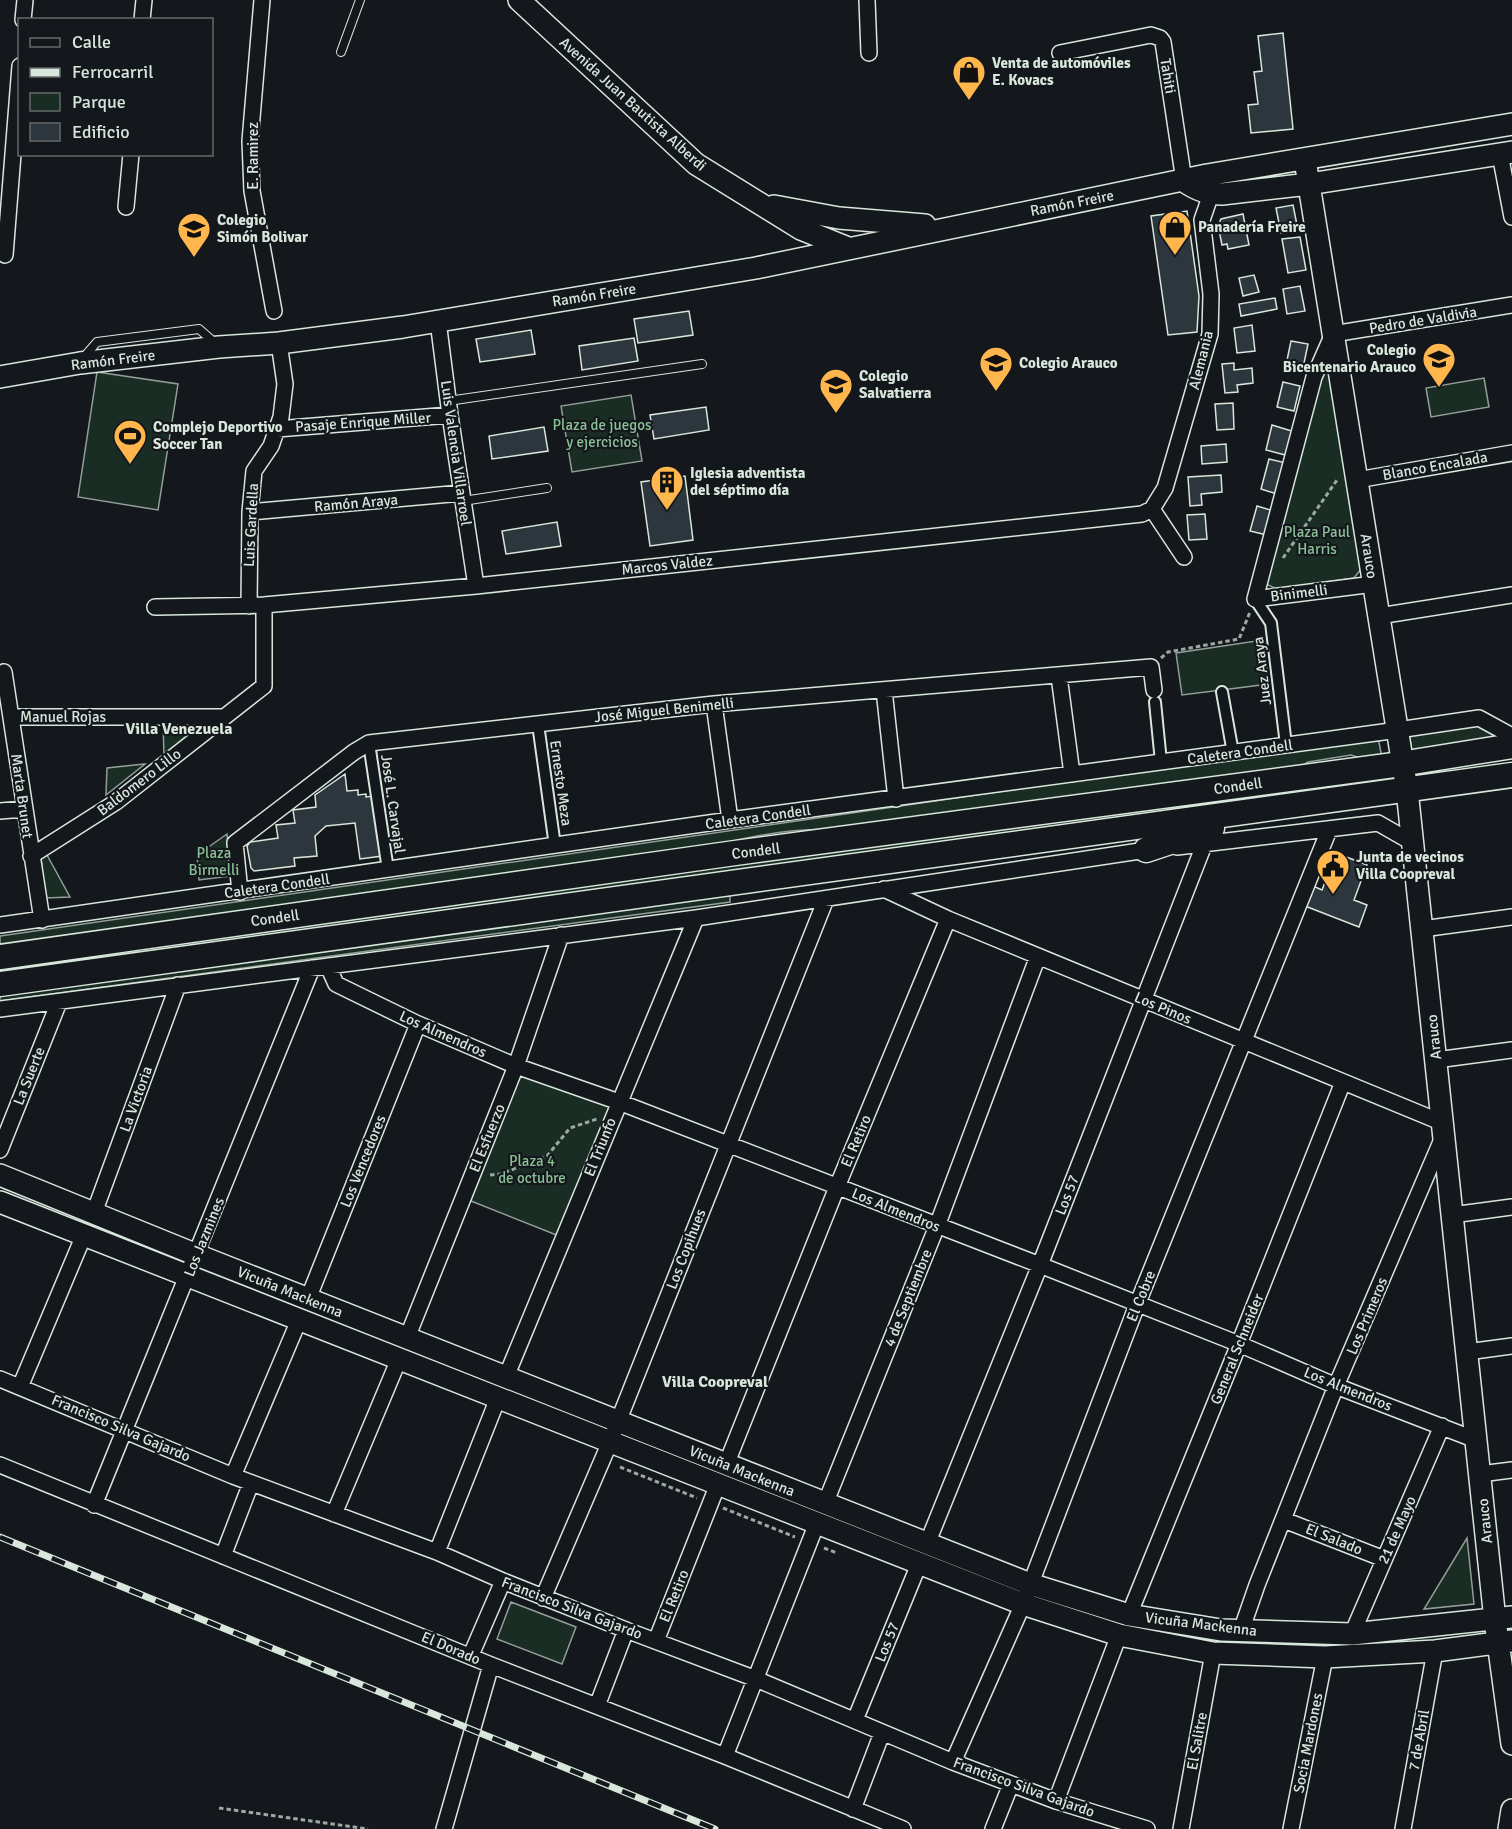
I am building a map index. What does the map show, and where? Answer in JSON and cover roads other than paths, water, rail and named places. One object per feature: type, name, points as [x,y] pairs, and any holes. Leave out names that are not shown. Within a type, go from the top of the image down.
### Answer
[{"type":"main road","name":"Avenida Juan Bautista Alberdi","points":[[519,0],[696,164],[801,229],[849,249]]},
{"type":"main road","name":"Ramón Freire","points":[[0,377],[80,363],[219,347],[279,343],[438,321],[756,268],[1234,171],[1512,124]]},
{"type":"main road","points":[[1184,181],[1194,189],[1211,194],[1309,184],[1506,153]]},
{"type":"main road","name":"Arauco","points":[[1305,160],[1407,790],[1476,1440],[1504,1618],[1512,1744]]},
{"type":"main road","points":[[1211,194],[1218,183],[1234,171]]},
{"type":"main road","points":[[756,202],[799,212],[893,223],[967,224]]},
{"type":"main road","points":[[797,259],[802,238],[801,229]]},
{"type":"main road","name":"Condell","points":[[0,957],[1512,746]]},
{"type":"main road","name":"Condell","points":[[0,984],[1512,775]]},
{"type":"main road","points":[[1146,850],[1271,809]]},
{"type":"main road","name":"Vicuña Mackenna","points":[[0,1174],[197,1255],[618,1422],[817,1523],[1023,1604],[1119,1635],[1213,1653],[1325,1658],[1435,1651],[1505,1642]]},
{"type":"main road","name":"Vicuña Mackenna","points":[[0,1202],[610,1442],[825,1504],[1030,1584],[1129,1615],[1221,1630],[1352,1634],[1504,1618]]},
{"type":"main road","points":[[1509,1829],[1512,1810]]},
{"type":"street","points":[[23,18],[25,0]]},
{"type":"street","points":[[142,18],[144,0]]},
{"type":"street","name":"E. Ramirez","points":[[262,0],[250,141],[252,191],[274,311]]},
{"type":"street","points":[[867,0],[869,53]]},
{"type":"street","name":"Tahiti","points":[[1060,53],[1151,35],[1160,38],[1163,42],[1184,181]]},
{"type":"street","points":[[5,255],[18,91]]},
{"type":"street","points":[[1506,153],[1512,217]]},
{"type":"street","points":[[126,207],[130,156]]},
{"type":"street","name":"Alemania","points":[[1152,509],[1165,488],[1210,334],[1211,294],[1202,220],[1211,194]]},
{"type":"street","name":"Pedro de Valdivia","points":[[1333,334],[1512,305]]},
{"type":"street","name":"Luis Valencia Villarroel","points":[[438,321],[476,586]]},
{"type":"street","points":[[1255,599],[1314,377],[1333,334]]},
{"type":"street","name":"Luis Gardella","points":[[249,606],[250,512],[254,471],[271,447],[281,417],[285,384],[279,343]]},
{"type":"street","name":"Pasaje Enrique Miller","points":[[277,429],[449,408]]},
{"type":"street","name":"Blanco Encalada","points":[[1357,480],[1512,453]]},
{"type":"street","name":"Ramón Araya","points":[[250,512],[462,497]]},
{"type":"street","points":[[1152,509],[1184,557]]},
{"type":"street","name":"Marcos Valdez","points":[[155,607],[249,606],[476,586],[1124,517],[1142,514],[1152,509]]},
{"type":"street","name":"Binimelli","points":[[1255,599],[1374,584]]},
{"type":"street","points":[[1379,616],[1512,595]]},
{"type":"street","name":"Juez Araya","points":[[1255,599],[1271,623],[1286,746]]},
{"type":"street","name":"Baldomero Lillo","points":[[31,856],[116,802],[264,686],[264,605]]},
{"type":"street","name":"José Miguel Benimelli","points":[[240,892],[235,843],[369,743],[714,704],[1151,667],[1155,696]]},
{"type":"street","name":"Marta Brunet","points":[[4,672],[42,920]]},
{"type":"street","points":[[1059,676],[1072,774]]},
{"type":"street","points":[[884,690],[896,799]]},
{"type":"street","points":[[1222,692],[1233,753]]},
{"type":"street","points":[[1155,696],[1161,762]]},
{"type":"street","points":[[714,704],[730,820]]},
{"type":"street","name":"Manuel Rojas","points":[[10,717],[224,717]]},
{"type":"street","name":"Caletera Condell","points":[[0,925],[730,820],[1479,718],[1512,736]]},
{"type":"street","name":"Ernesto Meza","points":[[538,724],[555,846]]},
{"type":"street","name":"José L. Carvajal","points":[[369,743],[388,870]]},
{"type":"street","points":[[0,812],[24,808]]},
{"type":"street","points":[[0,1009],[696,918],[1146,850],[1378,823],[1413,843]]},
{"type":"street","name":"El Cobre","points":[[953,1762],[1023,1604],[1137,1305],[1329,830]]},
{"type":"street","name":"Los 57","points":[[927,1544],[1040,1265],[1204,845]]},
{"type":"street","name":"Los Pinos","points":[[884,889],[948,919],[1343,1082],[1443,1129]]},
{"type":"street","name":"Los Copihues","points":[[543,1598],[610,1442],[826,899]]},
{"type":"street","points":[[1422,929],[1512,917]]},
{"type":"street","name":"El Triunfo","points":[[506,1377],[696,918]]},
{"type":"street","name":"El Retiro","points":[[656,1641],[837,1187],[948,919]]},
{"type":"street","name":"El Esfuerzo","points":[[407,1338],[516,1066],[561,935]]},
{"type":"street","name":"4 de Septiembre","points":[[825,1504],[937,1226],[1038,956]]},
{"type":"street","name":"Los Almendros","points":[[328,966],[336,984],[418,1024],[616,1108],[727,1144],[1040,1265],[1239,1344],[1336,1386],[1476,1440]]},
{"type":"street","name":"Los Jazmines","points":[[94,1505],[312,968]]},
{"type":"street","name":"La Victoria","points":[[94,1213],[178,985]]},
{"type":"street","name":"La Suerte","points":[[0,1150],[59,1002]]},
{"type":"street","name":"Los Vencedores","points":[[308,1299],[418,1024]]},
{"type":"street","points":[[1436,1060],[1512,1050]]},
{"type":"street","name":"General Schneider","points":[[1129,1615],[1343,1082]]},
{"type":"street","name":"Los Primeros","points":[[1241,1631],[1336,1386],[1443,1129]]},
{"type":"street","points":[[1452,1215],[1512,1207]]},
{"type":"street","points":[[20,1386],[84,1235]]},
{"type":"street","points":[[233,1476],[299,1320]]},
{"type":"street","points":[[1467,1352],[1512,1346]]},
{"type":"street","points":[[334,1514],[399,1359]]},
{"type":"street","name":"Francisco Silva Gajardo","points":[[0,1379],[250,1483],[437,1552],[543,1598],[756,1679],[953,1762],[1056,1801],[1141,1828]]},
{"type":"street","points":[[437,1552],[498,1398]]},
{"type":"street","name":"21 de Mayo","points":[[1352,1634],[1442,1426]]},
{"type":"street","name":"El Dorado","points":[[0,1465],[94,1505],[471,1655],[490,1665],[725,1756],[903,1829]]},
{"type":"street","points":[[1480,1474],[1512,1470]]},
{"type":"street","points":[[222,1556],[250,1483]]},
{"type":"street","name":"El Salado","points":[[1284,1520],[1384,1559]]},
{"type":"street","points":[[725,1756],[817,1523]]},
{"type":"street","name":"Los 57","points":[[855,1720],[919,1564]]},
{"type":"street","points":[[471,1655],[503,1581]]},
{"type":"street","points":[[597,1706],[626,1630]]},
{"type":"street","points":[[1056,1801],[1119,1635]]},
{"type":"street","name":"7 de Abril","points":[[1403,1829],[1435,1651]]},
{"type":"street","name":"El Salitre","points":[[1181,1829],[1213,1653]]},
{"type":"street","name":"Socia Mardones","points":[[1291,1829],[1325,1658]]},
{"type":"street","points":[[444,1829],[490,1665]]},
{"type":"street","points":[[852,1809],[882,1733]]},
{"type":"street","points":[[993,1829],[1011,1784]]},
{"type":"lane","points":[[341,52],[360,0]]},
{"type":"lane","points":[[449,408],[702,364]]},
{"type":"lane","points":[[462,497],[547,488]]},
{"type":"railway","points":[[0,1537],[715,1829]]},
{"type":"place","name":"Venta de automóviles E. Kovacs","points":[[969,101]]},
{"type":"place","name":"Panadería Freire","points":[[1175,256]]},
{"type":"place","name":"Colegio Simón Bolivar","points":[[194,258]]},
{"type":"place","name":"Colegio Bicentenario Arauco","points":[[1439,388]]},
{"type":"place","name":"Colegio Arauco","points":[[996,392]]},
{"type":"place","name":"Colegio Salvatierra","points":[[836,414]]},
{"type":"place","name":"Complejo Deportivo Soccer Tan","points":[[130,465]]},
{"type":"place","name":"Iglesia adventista del séptimo día","points":[[667,511]]},
{"type":"place","name":"Junta de vecinos Villa Coopreval","points":[[1333,895]]},
{"type":"district","name":"Villa Venezuela","points":[[179,729]]},
{"type":"district","name":"Villa Coopreval","points":[[715,1382]]},
{"type":"park label","name":"Plaza de juegos y ejercicios","points":[[602,434]]},
{"type":"park label","name":"Plaza Paul Harris","points":[[1317,540]]},
{"type":"park label","name":"Plaza Birmelli","points":[[214,862]]},
{"type":"park label","name":"Plaza 4 de octubre","points":[[532,1170]]}]
